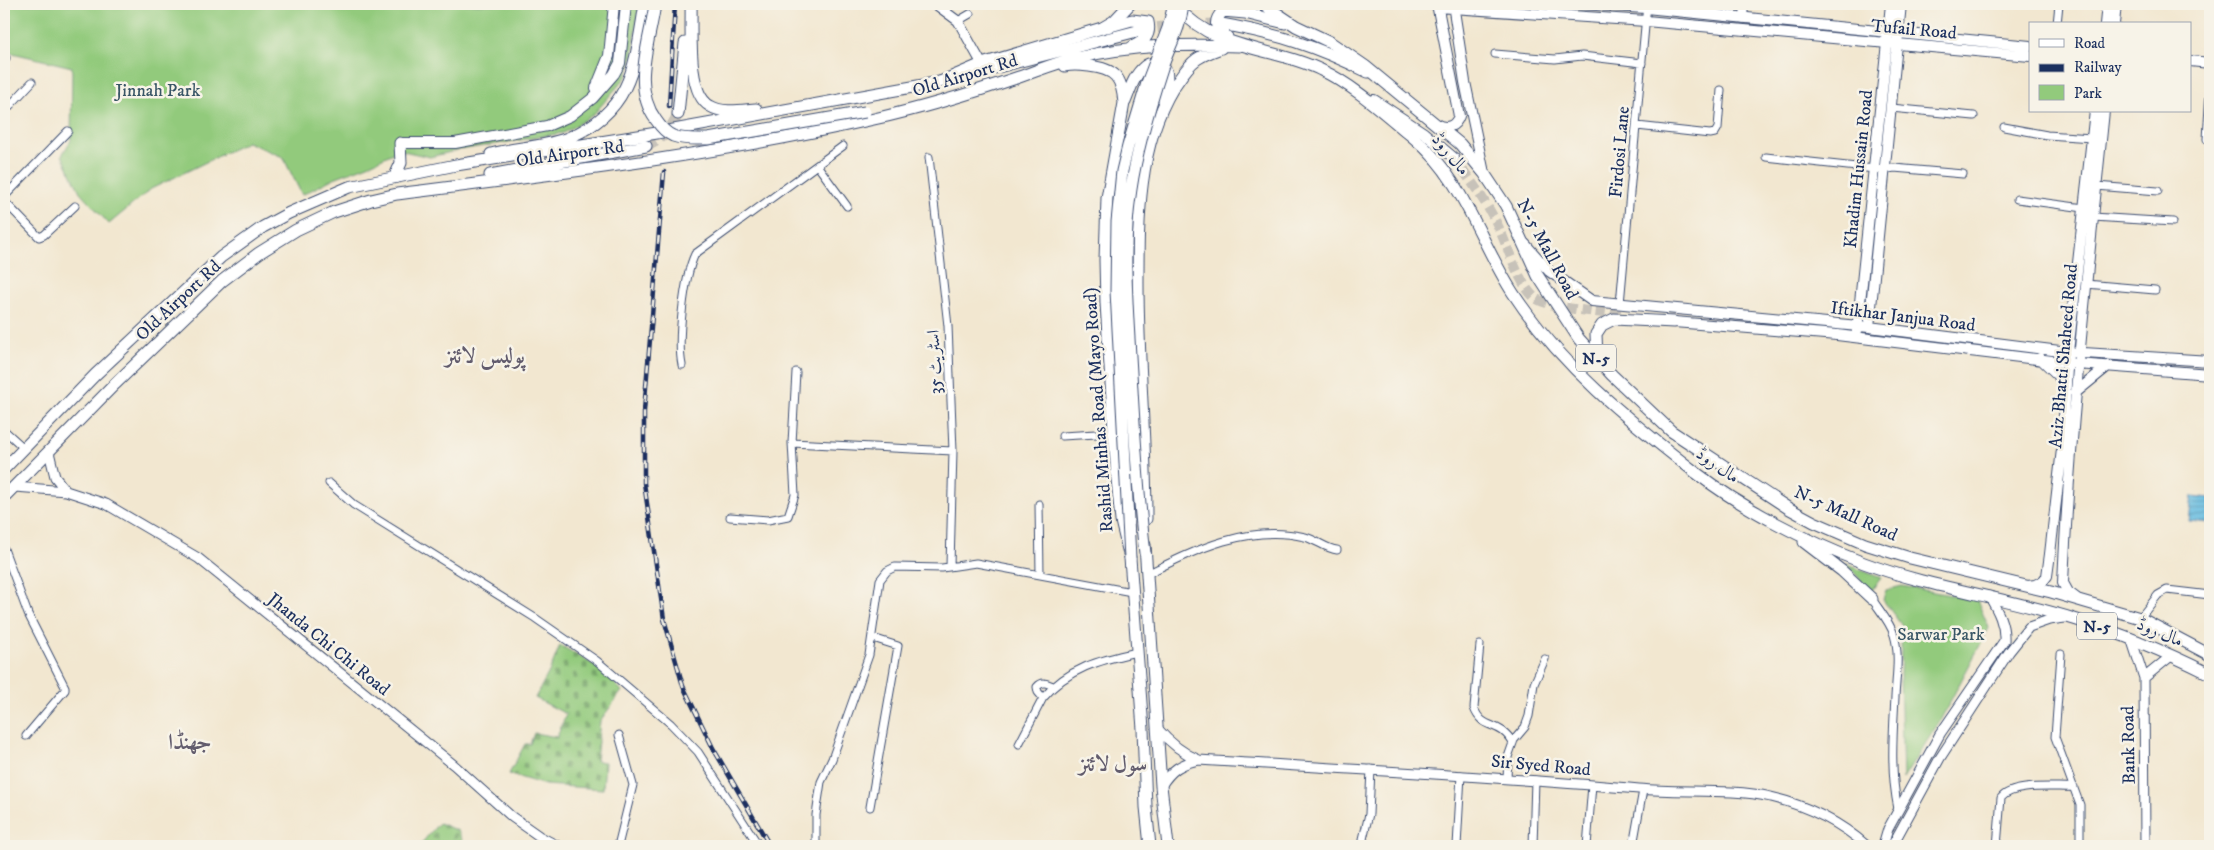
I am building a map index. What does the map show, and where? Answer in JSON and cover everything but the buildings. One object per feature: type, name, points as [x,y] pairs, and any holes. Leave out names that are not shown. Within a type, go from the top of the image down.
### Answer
[{"type":"main road","points":[[570,116],[590,96],[603,75],[610,56],[614,4]]},
{"type":"main road","points":[[394,176],[401,162],[400,143],[456,143],[547,126],[570,116],[593,98],[614,74],[620,64],[626,4]]},
{"type":"main road","points":[[456,165],[508,150],[570,137],[590,126],[610,110],[629,82],[635,64],[644,4]]},
{"type":"main road","points":[[655,4],[644,68],[644,95],[655,118],[671,135],[681,138],[708,139],[865,112],[928,104]]},
{"type":"main road","points":[[690,4],[690,50],[693,71],[699,92],[710,106],[728,111],[805,107]]},
{"type":"main road","points":[[678,114],[690,4]]},
{"type":"main road","points":[[1102,28],[1114,21],[1130,4]]},
{"type":"main road","points":[[1130,558],[1116,291],[1117,222],[1122,171],[1147,83],[1168,28],[1174,4],[1194,23],[1240,46]]},
{"type":"main road","points":[[1145,553],[1138,498],[1126,281],[1127,218],[1140,140],[1162,70],[1178,28],[1183,4]]},
{"type":"main road","name":"N-5 Mall Road","points":[[1263,4],[1296,26],[1330,42],[1380,78],[1460,144],[1484,173],[1506,206],[1538,276],[1579,339],[1671,432],[1738,477],[1814,522],[1875,548],[2028,586]]},
{"type":"main road","name":"Tufail Road","points":[[1580,4],[1647,6],[2029,56]]},
{"type":"main road","name":"Khadim Hussain Road","points":[[1857,331],[1890,108],[1891,4]]},
{"type":"main road","name":"Khadim Hussain Road","points":[[1869,327],[1880,170],[1892,39],[1901,4]]},
{"type":"main road","points":[[2105,22],[2107,4]]},
{"type":"main road","points":[[2114,22],[2116,4]]},
{"type":"main road","points":[[1437,5],[1459,116],[1451,126],[1443,127],[1437,125]]},
{"type":"main road","name":"Tufail Road","points":[[1437,5],[1892,39],[2029,46]]},
{"type":"main road","points":[[1453,6],[1465,82],[1484,173]]},
{"type":"main road","points":[[1240,46],[1217,30],[1216,21],[1223,11],[1245,13],[1296,26]]},
{"type":"main road","points":[[940,82],[982,64],[1102,28],[1132,20],[1148,22],[1150,31],[1147,36],[1131,47]]},
{"type":"main road","points":[[1221,24],[1298,41],[1334,55],[1380,78]]},
{"type":"main road","points":[[940,82],[1141,30]]},
{"type":"main road","points":[[1161,110],[1180,77],[1197,59],[1221,48],[1240,46]]},
{"type":"main road","name":"Old Airport Rd","points":[[4,497],[98,401],[222,281],[259,253],[296,230],[334,212],[370,200],[397,194],[578,171],[720,148],[875,119],[1018,78],[1078,57],[1131,47],[1240,46]]},
{"type":"main road","name":"مال روڈ","points":[[1240,46],[1295,59],[1323,70],[1347,85],[1417,141],[1438,161],[1454,183],[1512,291],[1543,335],[1574,370],[1699,475],[1787,529],[1865,563],[2070,617],[2131,638],[2206,672]]},
{"type":"main road","points":[[2192,61],[2210,63]]},
{"type":"main road","points":[[1124,103],[1137,74],[1145,65],[1160,63],[1165,67],[1166,73],[1161,110],[1145,165],[1139,212],[1138,302],[1145,481],[1146,574],[1150,601],[1161,786],[1168,846]]},
{"type":"main road","name":"Rashid Minhas Road (Mayo Road)","points":[[1018,78],[1072,64],[1099,67],[1110,71],[1118,78],[1123,90],[1124,103],[1112,166],[1105,225],[1106,303],[1121,521],[1130,558],[1150,846]]},
{"type":"main road","points":[[2192,68],[2210,69]]},
{"type":"main road","name":"Old Airport Rd","points":[[4,469],[83,388],[221,257],[263,228],[289,213],[348,187],[394,176],[456,165],[712,124],[940,82]]},
{"type":"main road","points":[[1347,85],[1387,108],[1424,133],[1454,158]]},
{"type":"main road","name":"Aziz Bhatti Shaheed Road","points":[[2028,586],[2039,584],[2047,576],[2070,391],[2084,208],[2095,112]]},
{"type":"main road","name":"Aziz Bhatti Shaheed Road","points":[[2073,358],[2086,284],[2104,112]]},
{"type":"main road","points":[[712,124],[681,132],[678,138],[682,146],[720,148]]},
{"type":"main road","points":[[397,194],[646,146]]},
{"type":"main road","name":"Iftikhar Janjua Road","points":[[1521,239],[1549,271],[1592,301],[1857,331],[2040,358],[2210,361]]},
{"type":"main road","points":[[1597,358],[1596,334],[1602,325],[1614,319],[1674,322]]},
{"type":"main road","name":"Iftikhar Janjua Road","points":[[1674,322],[1857,331],[1869,327],[2073,358],[2108,366],[2210,374]]},
{"type":"main road","points":[[2040,358],[2058,375],[2070,391],[2108,366]]},
{"type":"main road","points":[[83,388],[98,401]]},
{"type":"main road","name":"Aziz Bhatti Shaheed Road","points":[[2070,391],[2063,583],[2068,592],[2077,599]]},
{"type":"main road","points":[[1660,444],[1683,457],[1692,461],[1695,460],[1696,455],[1671,432]]},
{"type":"main road","points":[[1726,492],[1705,472],[1699,465],[1700,463],[1702,461],[1738,477]]},
{"type":"main road","points":[[1787,529],[1842,571],[1872,599]]},
{"type":"main road","name":"مال روڈ","points":[[2028,586],[2140,618],[2210,655]]},
{"type":"main road","points":[[2206,672],[2210,682]]},
{"type":"street","points":[[935,4],[958,21],[982,64]]},
{"type":"street","points":[[1743,19],[1745,4]]},
{"type":"street","points":[[2057,22],[2059,4]]},
{"type":"street","name":"Firdosi Lane","points":[[1620,304],[1647,6]]},
{"type":"street","points":[[958,21],[970,14]]},
{"type":"street","points":[[1495,54],[1555,59],[1582,56],[1642,63]]},
{"type":"street","points":[[4,112],[32,82]]},
{"type":"street","points":[[1637,126],[1710,134],[1716,133],[1722,90]]},
{"type":"street","points":[[2207,139],[2210,90]]},
{"type":"street","points":[[1890,108],[1974,116]]},
{"type":"street","points":[[2004,127],[2047,134],[2092,138]]},
{"type":"street","points":[[4,197],[68,131]]},
{"type":"street","points":[[682,365],[679,352],[681,320],[690,264],[695,254],[843,146]]},
{"type":"street","name":"اسٹریٹ 35","points":[[929,157],[948,326],[953,451],[950,566]]},
{"type":"street","points":[[1766,157],[1880,170],[1894,168],[1963,174]]},
{"type":"street","points":[[817,165],[847,206]]},
{"type":"street","points":[[2096,186],[2158,191]]},
{"type":"street","points":[[2017,199],[2084,208]]},
{"type":"street","points":[[4,201],[39,237],[44,235],[75,206]]},
{"type":"street","points":[[2093,217],[2173,222]]},
{"type":"street","points":[[2086,284],[2155,290]]},
{"type":"street","points":[[730,517],[768,520],[788,516],[795,495],[792,443],[796,372]]},
{"type":"street","points":[[1062,436],[1114,433]]},
{"type":"street","points":[[5,434],[25,449]]},
{"type":"street","points":[[792,443],[953,451]]},
{"type":"street","points":[[49,452],[55,477],[66,491]]},
{"type":"street","points":[[330,483],[354,505],[535,618],[605,667],[671,724],[698,752],[759,846]]},
{"type":"street","name":"Jhanda Chi Chi Road","points":[[15,486],[66,491],[106,504],[198,558],[454,765],[512,817],[538,836],[558,846]]},
{"type":"street","points":[[1038,504],[1040,576]]},
{"type":"street","points":[[1146,574],[1187,554],[1227,539],[1242,536],[1269,534],[1304,537],[1337,550]]},
{"type":"street","points":[[4,549],[25,608],[66,687],[26,736]]},
{"type":"street","points":[[816,846],[816,815],[821,782],[832,759],[869,655],[880,580],[886,571],[895,567],[942,568],[976,563],[1132,592]]},
{"type":"street","points":[[2140,618],[2158,594],[2167,590],[2210,594]]},
{"type":"street","points":[[1883,846],[1888,829],[1898,809],[1940,734],[2004,641],[2002,621],[1989,596]]},
{"type":"street","points":[[1872,599],[1887,621],[1894,636],[1896,647],[1897,672],[1892,766],[1898,809]]},
{"type":"street","points":[[1892,846],[1940,758],[2009,652],[2029,628],[2049,620],[2070,617]]},
{"type":"street","points":[[870,807],[898,646],[872,638]]},
{"type":"street","name":"Bank Road","points":[[2131,638],[2144,678],[2145,846]]},
{"type":"street","points":[[1480,644],[1474,708],[1477,717],[1483,724],[1493,725],[1503,730],[1513,743]]},
{"type":"street","points":[[1019,744],[1043,698],[1053,686],[1068,674],[1091,663],[1136,652]]},
{"type":"street","points":[[2061,654],[2055,737],[2080,806],[2080,846]]},
{"type":"street","points":[[2144,678],[2171,656]]},
{"type":"street","points":[[1507,778],[1508,757],[1513,743],[1525,727],[1529,716],[1534,684],[1545,659]]},
{"type":"street","points":[[1043,698],[1038,692],[1037,687],[1043,682],[1053,686]]},
{"type":"street","name":"Sir Syed Road","points":[[1157,728],[1186,755],[1199,760]]},
{"type":"street","points":[[618,846],[634,785],[619,735]]},
{"type":"street","name":"Sir Syed Road","points":[[1161,786],[1167,776],[1176,768],[1187,762],[1199,760],[1461,774],[1643,790],[1770,797],[1817,812],[1849,830],[1867,846]]},
{"type":"street","points":[[1366,846],[1363,839],[1369,814],[1371,769]]},
{"type":"street","points":[[1457,846],[1461,774]]},
{"type":"street","points":[[1533,846],[1535,780]]},
{"type":"street","points":[[1587,846],[1592,785]]},
{"type":"street","points":[[1997,846],[2001,798],[2004,794],[2014,789],[2074,787]]},
{"type":"street","points":[[1633,846],[1643,790]]},
{"type":"green space","name":"Jinnah Park","points":[[4,4],[639,4],[633,55],[626,77],[593,115],[563,133],[459,150],[430,157],[399,150],[368,165],[334,178],[302,195],[283,157],[247,142],[151,189],[109,224],[80,192],[62,155],[71,140],[72,67],[4,51]]},
{"type":"green space","points":[[1846,564],[1881,578],[1871,591]]},
{"type":"green space","name":"Sarwar Park","points":[[1902,586],[1977,600],[1989,628],[1941,719],[1903,779],[1900,674],[1902,626],[1883,600],[1886,590]]},
{"type":"green space","points":[[560,645],[601,669],[622,691],[600,721],[596,761],[605,762],[603,789],[545,785],[509,774],[525,744],[530,744],[534,733],[557,737],[566,714],[535,698],[550,670]]},
{"type":"green space","points":[[439,823],[458,831],[465,846],[419,846]]},
{"type":"water","points":[[2192,496],[2210,498],[2210,523],[2189,521]]},
{"type":"tunnel","points":[[1141,30],[1178,25],[1221,24]]},
{"type":"tunnel","points":[[646,146],[657,141],[666,133],[678,114]]},
{"type":"tunnel","points":[[1454,158],[1491,214],[1517,272],[1534,297],[1563,307],[1623,315]]},
{"type":"railway","points":[[669,106],[675,4]]},
{"type":"railway","points":[[664,172],[644,411],[644,483],[664,619],[683,686],[713,748],[770,846]]},
{"type":"district","name":"پولیس لائنز","points":[[485,355]]},
{"type":"district","name":"جھنڈا","points":[[190,741]]},
{"type":"district","name":"سول لائنز","points":[[1113,763]]}]
